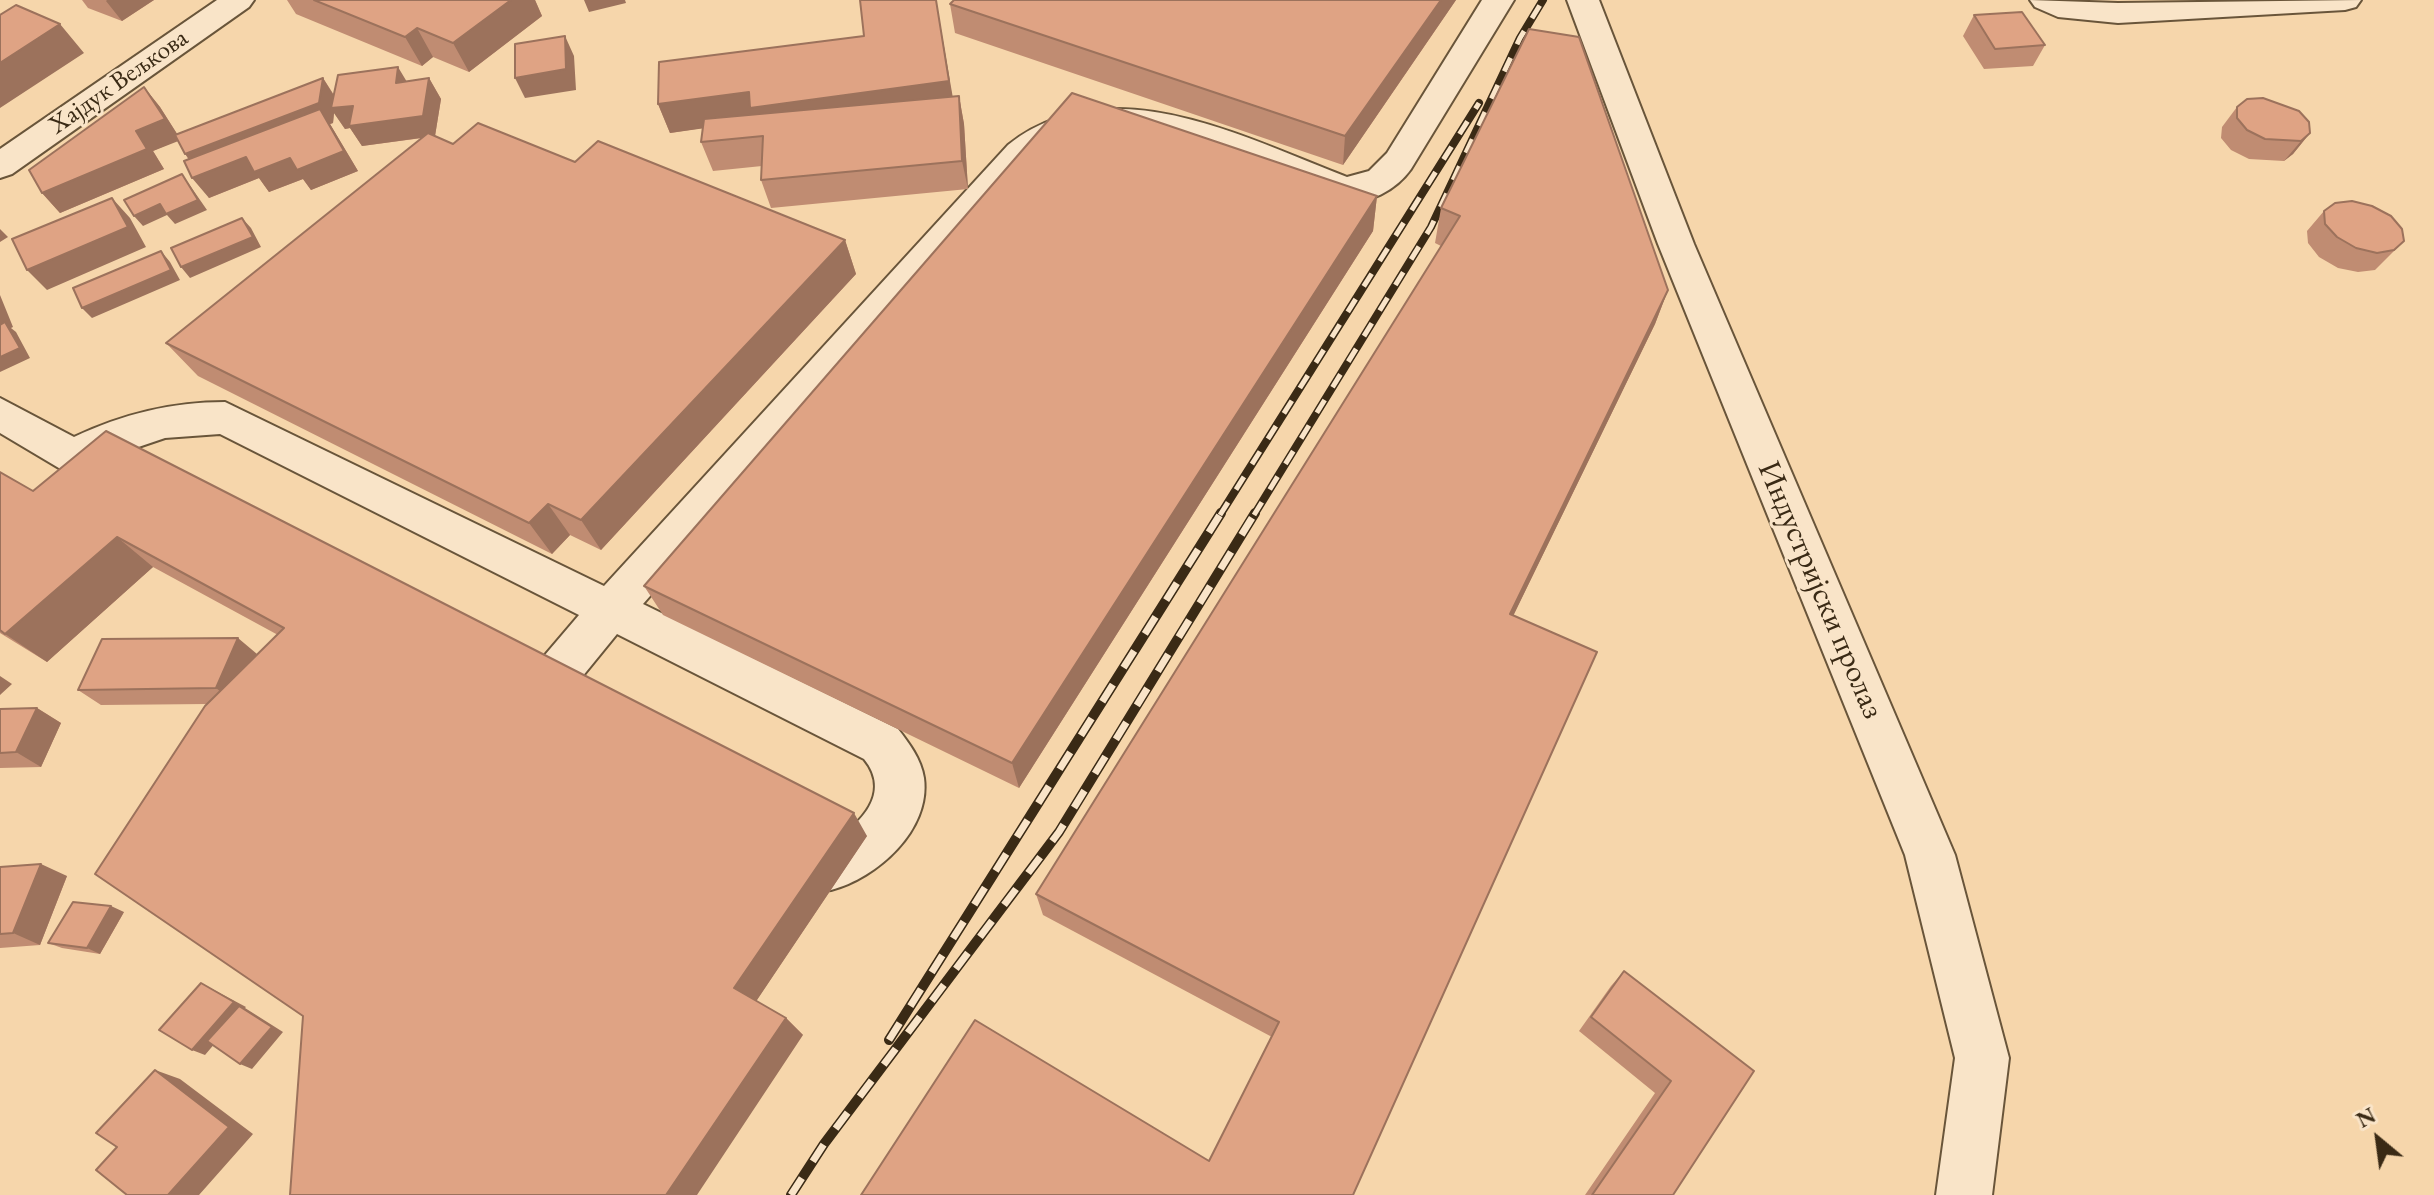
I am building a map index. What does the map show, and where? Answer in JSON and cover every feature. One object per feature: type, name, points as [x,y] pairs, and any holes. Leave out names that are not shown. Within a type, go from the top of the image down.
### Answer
[{"type":"street","name":"Хајдук Вељкова","points":[[0,166],[238,0]]},
{"type":"street","points":[[524,713],[610,610],[1010,165],[1039,137],[1079,120],[1126,121],[1189,131],[1344,189],[1367,188],[1379,184],[1399,161],[1498,0]]},
{"type":"street","name":"Индустријски пролаз","points":[[1583,0],[1676,244],[1930,855],[1982,1058],[1964,1195]]},
{"type":"street","points":[[2046,0],[2069,10],[2118,13],[2345,0]]},
{"type":"street","points":[[0,414],[155,503]]},
{"type":"street","points":[[73,457],[141,426],[182,417],[225,418],[881,744],[898,763],[902,776],[898,805],[874,840],[852,857],[828,867],[790,862],[764,847]]},
{"type":"street","points":[[483,689],[564,735]]},
{"type":"building","points":[[314,0],[511,0],[453,43],[417,28],[405,37]]},
{"type":"building","points":[[860,0],[936,0],[949,81],[750,108],[749,92],[658,104],[659,62],[864,36]]},
{"type":"building","points":[[954,0],[1441,0],[1345,136],[950,4]]},
{"type":"building","points":[[16,5],[60,24],[0,63],[0,15]]},
{"type":"building","points":[[2022,12],[2045,45],[1995,49],[1974,15]]},
{"type":"building","points":[[1529,29],[1579,37],[1668,290],[1510,614],[1597,652],[1353,1195],[861,1195],[975,1020],[1209,1161],[1279,1022],[1036,894],[1460,216],[1441,208]]},
{"type":"building","points":[[565,36],[566,69],[515,78],[515,44]]},
{"type":"building","points":[[398,67],[396,83],[429,78],[423,116],[349,126],[353,106],[331,108],[338,75]]},
{"type":"building","points":[[323,78],[319,103],[185,154],[175,135]]},
{"type":"building","points":[[144,87],[165,119],[136,131],[147,149],[42,193],[29,170]]},
{"type":"building","points":[[1072,93],[1377,196],[1012,763],[644,586]]},
{"type":"building","points":[[959,96],[962,161],[761,180],[763,136],[701,142],[704,119]]},
{"type":"building","points":[[2263,98],[2299,111],[2309,122],[2310,133],[2301,141],[2265,139],[2247,130],[2237,118],[2237,107],[2247,99]]},
{"type":"building","points":[[320,109],[344,151],[297,170],[290,158],[254,172],[246,157],[192,178],[184,161]]},
{"type":"building","points":[[478,123],[575,162],[598,141],[845,240],[581,520],[548,504],[529,523],[166,343],[428,133],[453,144]]},
{"type":"building","points":[[182,174],[198,200],[166,214],[160,204],[134,216],[124,200]]},
{"type":"building","points":[[112,198],[128,227],[27,270],[12,239]]},
{"type":"building","points":[[2352,201],[2372,206],[2391,216],[2402,229],[2404,241],[2394,250],[2377,253],[2356,248],[2337,237],[2325,224],[2324,211],[2335,203]]},
{"type":"building","points":[[242,218],[253,237],[181,267],[171,248]]},
{"type":"building","points":[[161,251],[171,270],[82,308],[73,288]]},
{"type":"building","points":[[5,322],[20,348],[0,357],[0,325]]},
{"type":"building","points":[[106,431],[854,813],[734,988],[786,1018],[666,1195],[290,1195],[303,1016],[95,874],[205,706],[284,628],[117,537],[5,634],[0,630],[0,472],[33,491]]},
{"type":"building","points":[[238,638],[216,688],[78,690],[102,639]]},
{"type":"building","points":[[37,708],[16,752],[0,753],[0,709]]},
{"type":"building","points":[[41,864],[13,933],[0,934],[0,867]]},
{"type":"building","points":[[73,902],[111,906],[87,948],[48,943]]},
{"type":"building","points":[[1624,971],[1754,1071],[1673,1195],[1592,1195],[1671,1081],[1591,1017]]},
{"type":"building","points":[[201,983],[234,1002],[192,1050],[159,1030]]},
{"type":"building","points":[[239,1006],[272,1027],[240,1064],[207,1041]]},
{"type":"building","points":[[155,1070],[229,1127],[168,1195],[127,1195],[96,1170],[117,1147],[96,1133]]},
{"type":"railway","points":[[1254,515],[1431,227],[1520,38],[1543,0]]},
{"type":"railway","points":[[1220,515],[1479,103]]},
{"type":"railway","points":[[889,1040],[1221,513]]},
{"type":"railway","points":[[791,1195],[824,1144],[1059,832],[1255,513]]}]
